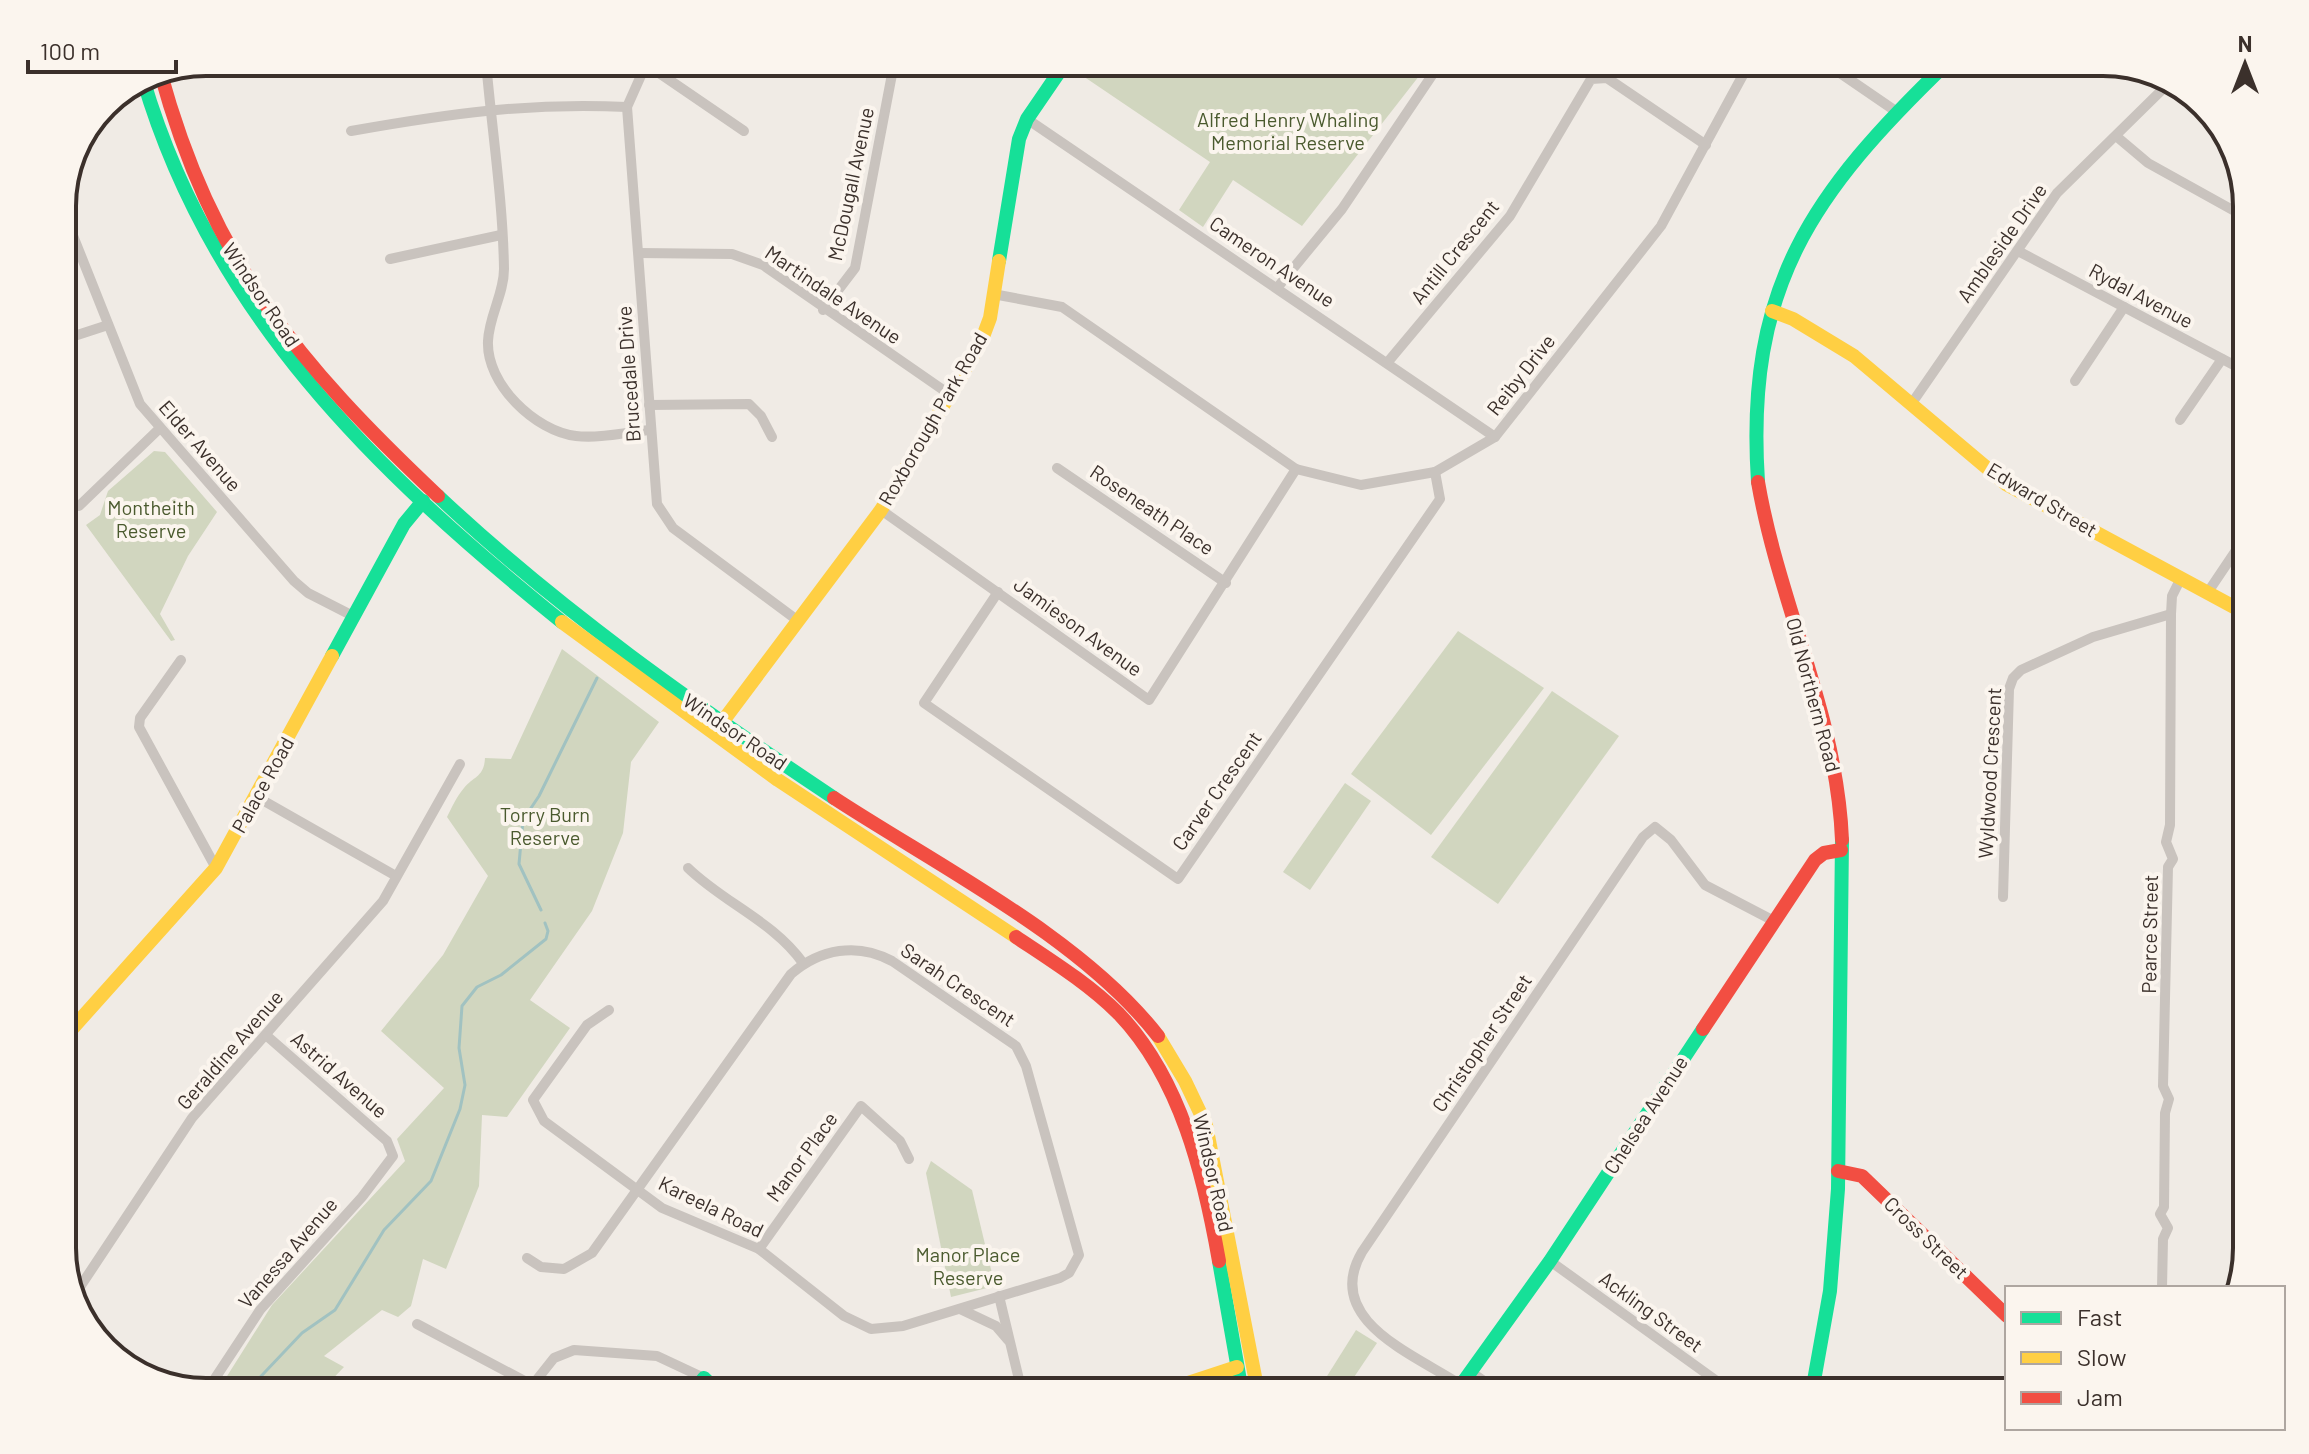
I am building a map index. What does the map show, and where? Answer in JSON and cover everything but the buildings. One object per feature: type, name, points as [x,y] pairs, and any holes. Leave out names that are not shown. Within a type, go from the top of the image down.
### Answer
[{"type":"main road","name":"Roxborough Park Road","points":[[712,736],[881,510],[986,332],[1016,150],[1027,119],[1056,76]]},
{"type":"main road","name":"Old Northern Road","points":[[1815,1378],[1834,1271],[1838,1171],[1839,797],[1828,735],[1772,551],[1760,493],[1757,394],[1772,311],[1792,256],[1819,205],[1843,172],[1934,76]]},
{"type":"main road","name":"Windsor Road","points":[[164,84],[189,164],[212,218],[258,296],[314,371],[473,531],[586,626],[722,723],[1046,937],[1140,1015],[1191,1090],[1206,1125],[1256,1378]]},
{"type":"main road","name":"Windsor Road","points":[[147,91],[174,168],[229,277],[280,351],[423,501],[549,614],[712,736],[1054,962],[1113,1009],[1139,1039],[1177,1106],[1200,1171],[1239,1378]]},
{"type":"main road","name":"Edward Street","points":[[1772,311],[1793,319],[1854,356],[2006,484],[2233,606]]},
{"type":"main road","name":"Palace Road","points":[[76,1024],[216,868],[404,524],[423,501]]},
{"type":"main road","name":"Chelsea Avenue","points":[[1466,1378],[1550,1261],[1815,860],[1824,853],[1841,850]]},
{"type":"main road","name":"Cross Street","points":[[1838,1171],[1862,1176],[2005,1314]]},
{"type":"main road","points":[[1204,1378],[1253,1363]]},
{"type":"street","points":[[487,76],[504,273],[487,344],[492,370],[502,387],[548,428],[578,437],[649,430]]},
{"type":"street","name":"Brucedale Drive","points":[[641,76],[627,107],[649,430],[657,504],[665,519],[797,620]]},
{"type":"street","points":[[666,76],[744,131]]},
{"type":"street","name":"McDougall Avenue","points":[[823,310],[855,268],[892,76]]},
{"type":"street","points":[[1277,288],[1342,209],[1432,76]]},
{"type":"street","name":"Reiby Drive","points":[[993,294],[1062,307],[1296,469],[1361,485],[1435,472],[1495,437],[1661,226],[1743,76]]},
{"type":"street","points":[[1844,76],[1897,112]]},
{"type":"street","points":[[1592,78],[1607,78],[1706,145]]},
{"type":"street","name":"Antill Crescent","points":[[1387,363],[1510,216],[1592,78]]},
{"type":"street","name":"Ambleside Drive","points":[[1912,403],[2057,193],[2162,90]]},
{"type":"street","points":[[351,131],[490,109],[556,103],[627,107]]},
{"type":"street","name":"Cameron Avenue","points":[[1027,119],[1495,437]]},
{"type":"street","points":[[2116,136],[2148,163],[2233,210]]},
{"type":"street","points":[[390,259],[501,235]]},
{"type":"street","name":"Elder Avenue","points":[[76,244],[130,383],[159,429],[294,581],[308,593],[353,616]]},
{"type":"street","name":"Rydal Avenue","points":[[2018,251],[2233,365]]},
{"type":"street","name":"Martindale Avenue","points":[[639,253],[732,254],[763,265],[823,310],[949,394]]},
{"type":"street","points":[[2075,381],[2124,307]]},
{"type":"street","points":[[76,335],[108,325]]},
{"type":"street","points":[[2180,420],[2222,359]]},
{"type":"street","points":[[649,405],[749,404],[761,416],[772,437]]},
{"type":"street","points":[[79,506],[159,429]]},
{"type":"street","name":"Roseneath Place","points":[[1057,468],[1226,583]]},
{"type":"street","name":"Jamieson Avenue","points":[[881,510],[1149,700],[1296,469]]},
{"type":"street","name":"Carver Crescent","points":[[998,592],[924,703],[1178,879],[1440,499],[1435,472]]},
{"type":"street","points":[[2208,592],[2233,555]]},
{"type":"street","name":"Pearce Street","points":[[2162,1286],[2163,1239],[2168,1228],[2160,1214],[2164,1207],[2165,1113],[2169,1099],[2163,1086],[2168,867],[2173,859],[2166,842],[2170,825],[2171,614],[2172,596],[2181,578]]},
{"type":"street","name":"Wyldwood Crescent","points":[[2003,897],[2009,689],[2013,678],[2021,670],[2093,637],[2171,614]]},
{"type":"street","points":[[181,660],[140,718],[139,727],[216,868]]},
{"type":"street","name":"Geraldine Avenue","points":[[82,1284],[192,1118],[383,901],[460,764]]},
{"type":"street","points":[[257,797],[396,876]]},
{"type":"street","name":"Christopher Street","points":[[1443,1378],[1362,1318],[1350,1289],[1351,1275],[1371,1239],[1643,837],[1655,827],[1671,840],[1705,885],[1774,921]]},
{"type":"street","points":[[527,1258],[541,1267],[555,1269],[578,1263],[592,1253],[791,974],[803,963],[778,933],[705,885],[688,868]]},
{"type":"street","name":"Sarah Crescent","points":[[803,963],[835,951],[880,954],[1005,1038],[1022,1056],[1079,1255],[1069,1273],[999,1296]]},
{"type":"street","name":"Kareela Road","points":[[609,1010],[587,1025],[533,1100],[544,1121],[635,1189],[662,1208],[759,1249],[844,1316],[871,1329],[903,1326],[999,1296]]},
{"type":"street","name":"Astrid Avenue","points":[[267,1036],[387,1141]]},
{"type":"street","name":"Manor Place","points":[[759,1249],[861,1106],[900,1141],[909,1159]]},
{"type":"street","name":"Vanessa Avenue","points":[[215,1378],[260,1310],[391,1162],[392,1148],[387,1141]]},
{"type":"street","name":"Ackling Street","points":[[1550,1261],[1713,1378]]},
{"type":"street","points":[[999,1296],[1018,1378]]},
{"type":"street","points":[[960,1309],[996,1326],[1009,1342]]},
{"type":"street","points":[[417,1324],[512,1378]]},
{"type":"street","points":[[537,1378],[554,1358],[582,1350],[657,1356],[704,1378]]},
{"type":"street","points":[[1471,1372],[1480,1378]]},
{"type":"green space","name":"Alfred Henry Whaling Memorial Reserve","points":[[1083,76],[1419,76],[1302,226],[1233,180],[1203,227],[1179,210],[1210,162]]},
{"type":"green space","name":"Montheith Reserve","points":[[154,451],[165,452],[217,512],[188,556],[160,614],[175,640],[171,641],[86,525],[100,515],[108,491]]},
{"type":"green space","points":[[1458,631],[1544,688],[1431,835],[1351,774]]},
{"type":"green space","name":"Torry Burn Reserve","points":[[562,649],[659,722],[631,762],[623,833],[592,911],[530,1000],[570,1028],[507,1117],[482,1115],[479,1186],[446,1269],[423,1259],[411,1306],[398,1317],[382,1310],[324,1356],[344,1367],[333,1378],[226,1378],[272,1305],[405,1161],[397,1139],[444,1088],[381,1031],[443,955],[488,876],[447,817],[461,791],[481,773],[485,758],[511,759]]},
{"type":"green space","points":[[1552,691],[1619,736],[1498,904],[1431,857]]},
{"type":"green space","points":[[1345,783],[1371,801],[1310,890],[1283,872]]},
{"type":"green space","name":"Manor Place Reserve","points":[[931,1161],[972,1190],[995,1286],[951,1297],[926,1173]]},
{"type":"green space","points":[[1356,1330],[1377,1343],[1353,1378],[1326,1378]]},
{"type":"waterway","points":[[541,910],[519,864],[523,820],[539,796],[597,678]]},
{"type":"waterway","points":[[259,1378],[302,1333],[335,1310],[384,1230],[431,1181],[460,1109],[465,1085],[459,1048],[462,1006],[477,987],[501,975],[546,939],[548,931],[545,923]]},
{"type":"traffic: fast","points":[[999,261],[1019,139],[1027,119],[1056,76]]},
{"type":"traffic: fast","points":[[1758,482],[1757,413],[1763,352],[1777,298],[1797,248],[1825,201],[1859,155],[1934,76]]},
{"type":"traffic: fast","points":[[147,91],[173,164],[211,242],[257,315],[309,382],[366,446],[428,507],[562,622]]},
{"type":"traffic: fast","points":[[438,496],[580,617],[731,728],[834,798]]},
{"type":"traffic: fast","points":[[332,656],[404,524],[423,501]]},
{"type":"traffic: fast","points":[[1814,1378],[1830,1291],[1838,1189],[1842,840]]},
{"type":"traffic: fast","points":[[1466,1378],[1550,1261],[1703,1029]]},
{"type":"traffic: fast","points":[[1219,1261],[1240,1378]]},
{"type":"traffic: slow","points":[[717,729],[881,510],[981,342],[990,318],[999,261]]},
{"type":"traffic: slow","points":[[1772,311],[1793,319],[1854,356],[2006,484],[2233,606]]},
{"type":"traffic: slow","points":[[562,622],[778,780],[1016,937]]},
{"type":"traffic: slow","points":[[76,1024],[216,868],[332,656]]},
{"type":"traffic: slow","points":[[1158,1036],[1185,1081],[1206,1125],[1255,1378]]},
{"type":"traffic: slow","points":[[1204,1378],[1237,1367]]},
{"type":"traffic: jam","points":[[164,84],[181,138],[206,199],[234,254],[266,305],[342,400],[438,496]]},
{"type":"traffic: jam","points":[[1758,482],[1779,572],[1830,748],[1842,840]]},
{"type":"traffic: jam","points":[[834,798],[1050,936],[1127,1000],[1158,1036]]},
{"type":"traffic: jam","points":[[1703,1029],[1815,860],[1824,853],[1841,850]]},
{"type":"traffic: jam","points":[[1016,937],[1070,973],[1107,1003],[1140,1040],[1159,1068],[1187,1130],[1206,1196],[1219,1261]]},
{"type":"traffic: jam","points":[[1838,1171],[1862,1176],[2005,1314]]}]
